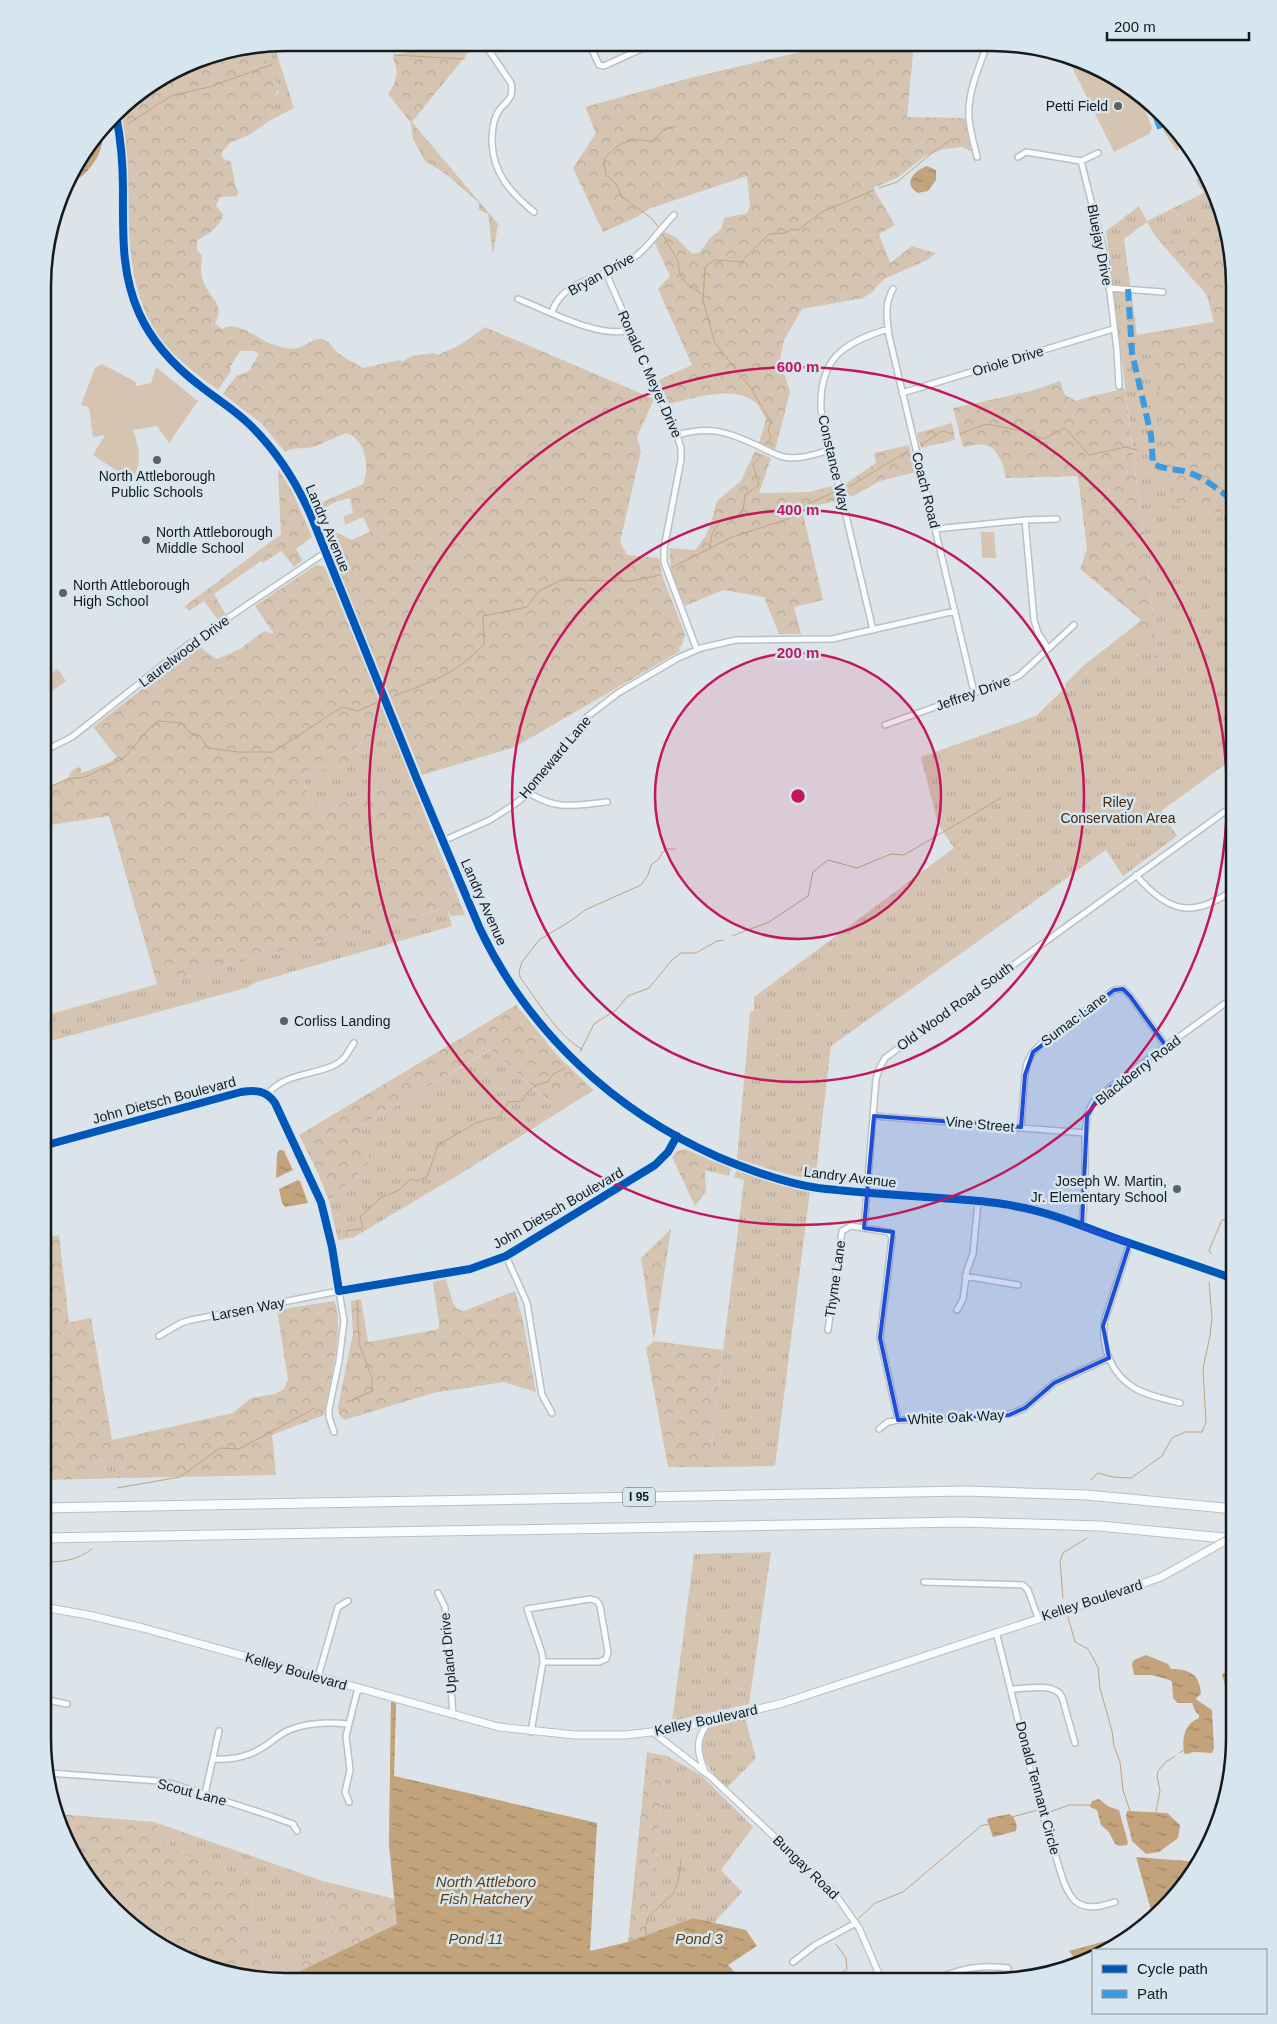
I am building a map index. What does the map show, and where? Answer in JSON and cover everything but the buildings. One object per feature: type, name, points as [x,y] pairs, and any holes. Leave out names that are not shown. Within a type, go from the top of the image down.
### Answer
[{"type":"highway","name":"I 95","points":[[51,1508],[983,1492],[1122,1497],[1226,1508]]},
{"type":"highway","name":"I 95","points":[[51,1538],[979,1522],[1100,1526],[1226,1536]]},
{"type":"main road","name":"Kelley Boulevard","points":[[51,1608],[143,1628],[499,1727],[530,1732],[601,1736],[654,1732],[708,1722],[783,1703],[1161,1577],[1226,1541]]},
{"type":"street","points":[[489,51],[511,83],[513,90],[511,98],[496,116],[492,136],[496,167],[502,180],[534,212]]},
{"type":"street","points":[[593,51],[599,65],[602,66],[618,61],[638,51]]},
{"type":"street","points":[[977,157],[969,109],[971,94],[985,51]]},
{"type":"street","name":"Landry Avenue","points":[[117,123],[122,166],[122,235],[125,266],[131,294],[140,314],[156,344],[170,359],[198,385],[241,417],[273,450],[301,494],[443,841],[492,953],[513,987],[543,1028],[581,1068],[612,1095],[677,1136],[746,1169],[817,1187],[978,1201],[1033,1210],[1226,1276]]},
{"type":"street","points":[[1018,157],[1026,152],[1081,161],[1098,153]]},
{"type":"street","name":"Bluejay Drive","points":[[1081,161],[1106,260],[1120,386]]},
{"type":"street","name":"Bryan Drive","points":[[552,312],[555,305],[570,288],[629,262],[674,215]]},
{"type":"street","name":"Ronald C Meyer Drive","points":[[606,273],[681,448],[681,460],[664,548],[664,562],[697,650]]},
{"type":"street","points":[[1109,288],[1163,292]]},
{"type":"street","name":"Coach Road","points":[[893,289],[888,298],[886,310],[888,329],[974,692]]},
{"type":"street","points":[[518,299],[596,330],[620,333],[630,330]]},
{"type":"street","name":"Constance Way","points":[[873,630],[821,410],[820,393],[823,376],[840,351],[868,336],[888,329]]},
{"type":"street","name":"Oriole Drive","points":[[902,393],[1113,329]]},
{"type":"street","points":[[677,435],[704,429],[719,430],[785,457],[799,457],[830,450]]},
{"type":"street","points":[[935,529],[1024,520],[1057,519]]},
{"type":"street","points":[[1024,520],[1034,620],[1038,632],[1048,648]]},
{"type":"street","name":"Laurelwood Drive","points":[[51,748],[72,738],[189,644],[326,552]]},
{"type":"street","name":"Homeward Lane","points":[[443,841],[490,820],[529,793],[587,717],[618,693],[678,658],[697,650],[736,640],[832,639],[955,611]]},
{"type":"street","name":"Jeffrey Drive","points":[[885,725],[1015,678],[1074,625]]},
{"type":"street","points":[[529,793],[545,802],[563,806],[606,802]]},
{"type":"street","name":"Old Wood Road South","points":[[864,1228],[876,1079],[885,1058],[1226,811]]},
{"type":"street","points":[[1136,875],[1154,895],[1167,904],[1182,908],[1210,905],[1226,894]]},
{"type":"street","name":"Sumac Lane","points":[[1021,1127],[1025,1075],[1027,1063],[1032,1052],[1048,1037],[1114,990],[1123,989],[1130,996],[1166,1046]]},
{"type":"street","name":"Blackberry Road","points":[[1082,1227],[1085,1188],[1085,1133],[1087,1116],[1092,1104],[1100,1095],[1226,1003]]},
{"type":"street","points":[[334,1432],[329,1417],[329,1409],[339,1361],[344,1321],[332,1247],[321,1202],[275,1104],[267,1094],[277,1083],[317,1071],[340,1061],[354,1043]]},
{"type":"street","name":"John Dietsch Boulevard","points":[[51,1144],[241,1092],[257,1090],[267,1094]]},
{"type":"street","name":"Vine Street","points":[[874,1116],[1085,1133]]},
{"type":"street","name":"John Dietsch Boulevard","points":[[339,1291],[470,1269],[506,1256],[656,1165],[668,1152],[677,1136]]},
{"type":"street","points":[[957,1310],[963,1299],[965,1276],[973,1254],[978,1201]]},
{"type":"street","name":"Thyme Lane","points":[[828,1330],[840,1235],[844,1228],[850,1226],[864,1228]]},
{"type":"street","points":[[864,1228],[887,1231],[891,1234],[892,1238],[880,1338],[898,1420]]},
{"type":"street","points":[[1130,1244],[1104,1326],[1104,1342],[1109,1358],[1118,1373],[1134,1388],[1180,1403]]},
{"type":"street","points":[[506,1256],[526,1303],[542,1395],[552,1413]]},
{"type":"street","points":[[965,1276],[1018,1285]]},
{"type":"street","name":"Larsen Way","points":[[159,1336],[181,1323],[191,1320],[339,1291]]},
{"type":"street","name":"White Oak Way","points":[[879,1429],[888,1422],[898,1420],[993,1418],[1008,1415],[1025,1408],[1054,1383],[1109,1358]]},
{"type":"street","points":[[924,1582],[1023,1586],[1028,1590],[1038,1618]]},
{"type":"street","name":"Upland Drive","points":[[438,1593],[445,1607],[453,1715]]},
{"type":"street","points":[[530,1732],[544,1662],[527,1609],[590,1599],[597,1601],[600,1606],[608,1652],[606,1659],[599,1662],[544,1662]]},
{"type":"street","points":[[318,1677],[338,1607],[348,1601]]},
{"type":"street","name":"Donald Tennant Circle","points":[[996,1632],[1048,1831],[1067,1888],[1076,1902],[1085,1906],[1095,1907],[1115,1902]]},
{"type":"street","points":[[1011,1689],[1048,1688],[1058,1691],[1062,1697],[1075,1743]]},
{"type":"street","points":[[349,1802],[344,1792],[350,1770],[346,1736],[357,1692],[362,1689]]},
{"type":"street","points":[[51,1701],[67,1704]]},
{"type":"street","points":[[705,1772],[698,1742],[700,1733],[708,1722]]},
{"type":"street","points":[[214,1759],[229,1760],[247,1756],[284,1732],[298,1726],[348,1724]]},
{"type":"street","points":[[205,1794],[219,1731]]},
{"type":"street","name":"Bungay Road","points":[[654,1732],[705,1772],[841,1900],[856,1923],[878,1973]]},
{"type":"street","name":"Scout Lane","points":[[54,1772],[159,1781],[205,1794],[293,1824],[297,1831]]},
{"type":"street","points":[[793,1962],[819,1943],[856,1923]]},
{"type":"street","points":[[953,1973],[978,1966],[1008,1968]]},
{"type":"highlighted area","points":[[1123,989],[1166,1046],[1100,1095],[1087,1116],[1082,1227],[1130,1243],[1103,1326],[1109,1358],[1054,1383],[1025,1408],[1009,1415],[898,1420],[880,1338],[893,1232],[864,1228],[874,1116],[1021,1127],[1025,1075],[1033,1052],[1114,990]]},
{"type":"green space","points":[[412,51],[470,51],[412,122],[498,224],[493,255],[488,214],[479,210],[479,203],[446,174],[425,161],[413,139],[411,123],[388,94],[396,76],[394,55]]},
{"type":"green space","points":[[804,51],[913,51],[907,117],[965,118],[971,151],[962,147],[943,149],[924,157],[897,178],[873,188],[895,225],[879,234],[890,263],[912,246],[935,253],[929,259],[884,279],[871,293],[863,298],[802,309],[784,340],[780,360],[790,392],[775,450],[759,443],[766,419],[756,403],[747,397],[726,393],[714,394],[669,404],[659,380],[692,365],[658,289],[670,276],[655,243],[664,232],[669,233],[693,254],[700,252],[710,238],[721,229],[724,218],[747,213],[750,205],[747,176],[651,208],[635,218],[603,232],[573,168],[596,133],[585,107],[690,78]]},
{"type":"green space","points":[[264,52],[276,52],[294,108],[269,121],[273,112],[271,99],[278,93],[279,89]]},
{"type":"green space","points":[[264,52],[279,89],[272,99],[274,109],[269,121],[251,134],[230,143],[222,152],[222,158],[231,162],[235,185],[239,194],[236,196],[220,197],[216,206],[223,214],[220,222],[209,233],[197,240],[197,250],[202,255],[201,269],[203,280],[218,306],[219,311],[215,323],[222,329],[234,327],[241,329],[269,343],[292,349],[316,339],[322,339],[329,343],[337,352],[363,368],[400,360],[402,362],[412,356],[434,353],[438,355],[460,345],[485,327],[654,399],[637,437],[641,451],[620,542],[627,555],[659,558],[663,578],[685,634],[682,645],[679,648],[680,651],[515,747],[422,775],[325,536],[335,533],[351,540],[370,532],[363,517],[345,525],[344,516],[353,513],[350,498],[335,502],[316,513],[305,489],[313,488],[323,502],[363,484],[366,462],[362,447],[353,436],[346,433],[316,446],[285,452],[261,423],[223,394],[236,376],[249,371],[259,354],[254,351],[240,351],[230,367],[231,371],[218,390],[171,351],[152,324],[139,295],[132,266],[125,141],[122,119],[156,91],[196,69],[225,59]]},
{"type":"green space","name":"Petti Field","points":[[1071,66],[1095,75],[1145,109],[1152,128],[1149,134],[1114,152]]},
{"type":"green space","points":[[1162,125],[1181,148],[1177,151]]},
{"type":"green space","name":"Riley Conservation Area","points":[[1199,178],[1218,225],[1224,255],[1226,286],[1226,764],[1161,811],[1177,836],[1123,876],[1106,850],[831,1046],[815,1180],[786,1174],[737,1159],[750,1013],[754,1010],[754,997],[954,848],[938,824],[921,757],[1036,716],[1066,687],[1065,684],[1083,666],[1133,627],[1159,663],[1106,231],[1139,206],[1147,221],[1204,193],[1196,180]],"holes":[[[1147,222],[1155,236],[1207,295],[1214,322],[1137,335],[1124,239]]]},
{"type":"green space","points":[[1199,178],[1207,193],[1204,192],[1196,180]]},
{"type":"green space","points":[[1212,207],[1218,225],[1224,255],[1226,286],[1225,515],[1172,505],[1151,333],[1214,322],[1207,295],[1163,245],[1216,222],[1210,210]]},
{"type":"green space","points":[[102,364],[136,382],[136,386],[151,383],[156,367],[198,401],[169,443],[157,426],[133,430],[139,461],[132,481],[93,455],[105,435],[93,437],[89,407],[81,405],[95,368]]},
{"type":"green space","points":[[1060,381],[1065,395],[1076,401],[1125,388],[1159,664],[1133,627],[1141,620],[1080,569],[1087,549],[1078,476],[1006,478],[997,453],[989,446],[980,444],[963,447],[953,408],[1031,391]]},
{"type":"green space","points":[[952,423],[955,440],[921,448],[917,433]]},
{"type":"green space","points":[[909,445],[916,472],[880,481],[855,495],[847,497],[844,485],[876,463],[874,453]]},
{"type":"green space","points":[[755,451],[771,458],[759,493],[810,492],[835,485],[839,500],[802,509],[823,600],[794,607],[801,634],[779,634],[764,597],[723,590],[685,606],[672,575],[669,548],[695,550],[705,537],[710,526],[717,501],[741,481]]},
{"type":"green space","points":[[278,469],[293,493],[312,537],[296,549],[303,560],[294,567],[281,551],[263,563],[261,561],[214,594],[226,615],[218,620],[204,601],[189,611],[185,606],[281,534]]},
{"type":"green space","points":[[981,532],[994,532],[996,558],[982,558]]},
{"type":"green space","points":[[316,565],[323,566],[326,570],[393,734],[373,737],[364,741],[348,754],[354,761],[319,771],[310,765],[305,780],[308,794],[313,804],[325,808],[411,780],[465,915],[451,916],[446,908],[157,984],[109,816],[51,825],[51,785],[67,780],[72,771],[77,768],[80,767],[82,773],[110,762],[117,757],[93,727],[198,646],[217,659],[240,649],[264,631],[274,634],[255,606]]},
{"type":"green space","points":[[58,669],[66,681],[51,692],[51,674]]},
{"type":"green space","points":[[393,734],[411,780],[325,808],[313,804],[305,785],[307,770],[310,765],[354,761],[348,754],[366,739]]},
{"type":"green space","points":[[447,908],[452,926],[257,982],[246,988],[51,1041],[51,1014],[157,984]]},
{"type":"green space","points":[[516,1005],[556,1054],[588,1085],[550,1102],[491,1049],[360,1127],[370,1162],[329,1201],[299,1135]]},
{"type":"green space","points":[[492,1049],[549,1102],[588,1085],[594,1090],[460,1174],[354,1237],[338,1240],[329,1201],[370,1162],[360,1127]]},
{"type":"green space","points":[[686,1149],[710,1160],[705,1170],[706,1192],[695,1206],[672,1157],[677,1151]]},
{"type":"green space","points":[[710,1160],[731,1168],[729,1176],[705,1170]]},
{"type":"green space","points":[[736,1171],[810,1191],[775,1466],[709,1467],[744,1180],[734,1177]]},
{"type":"green space","points":[[671,1229],[654,1341],[641,1258]]},
{"type":"green space","points":[[59,1235],[69,1322],[91,1318],[112,1440],[233,1413],[251,1398],[275,1394],[284,1389],[288,1380],[277,1310],[334,1301],[338,1324],[337,1340],[324,1415],[272,1435],[276,1475],[118,1478],[114,1458],[96,1462],[87,1479],[51,1480],[51,1237]]},
{"type":"green space","points":[[446,1279],[453,1303],[457,1309],[464,1311],[515,1291],[523,1321],[536,1392],[504,1382],[433,1393],[344,1420],[339,1414],[338,1406],[353,1334],[351,1301],[361,1299],[368,1342],[435,1330],[439,1328],[439,1323],[433,1282]]},
{"type":"green space","points":[[654,1341],[723,1350],[709,1467],[668,1467],[646,1348]]},
{"type":"green space","points":[[115,1458],[118,1478],[87,1479],[96,1462]]},
{"type":"green space","points":[[771,1552],[749,1704],[672,1721],[694,1554]]},
{"type":"green space","name":"North Attleboro Fish Hatchery","points":[[391,1702],[396,1703],[394,1776],[597,1823],[594,1870],[547,1865],[474,1973],[281,1973],[336,1945],[323,1881],[394,1899],[389,1844]]},
{"type":"green space","points":[[745,1718],[756,1758],[727,1788],[709,1768],[705,1760],[702,1752],[704,1736],[709,1728]]},
{"type":"green space","points":[[647,1752],[667,1756],[645,1936],[628,1942]]},
{"type":"green space","points":[[667,1756],[701,1775],[753,1827],[721,1870],[742,1892],[714,1923],[693,1918],[645,1936]]},
{"type":"green space","name":"North Attleboro Fish Hatchery","points":[[65,1815],[154,1822],[172,1848],[243,1884],[252,1893],[250,1945],[271,1972],[225,1965],[196,1955],[182,1949],[143,1924],[120,1904],[100,1881],[75,1842]]},
{"type":"green space","points":[[154,1822],[323,1881],[336,1945],[281,1973],[271,1972],[250,1945],[252,1893],[172,1848]]},
{"type":"water","points":[[102,141],[100,152],[96,159],[91,167],[76,180]]},
{"type":"water","points":[[927,166],[936,170],[936,180],[928,191],[918,193],[913,189],[910,181],[914,174]]},
{"type":"water","points":[[280,1150],[284,1151],[293,1170],[276,1178],[277,1153]]},
{"type":"water","points":[[298,1180],[308,1203],[285,1207],[282,1203],[279,1189]]},
{"type":"water","points":[[1146,1655],[1168,1664],[1171,1669],[1183,1670],[1196,1677],[1201,1694],[1196,1698],[1212,1710],[1214,1748],[1212,1753],[1184,1753],[1183,1742],[1185,1732],[1190,1724],[1199,1718],[1199,1715],[1192,1703],[1178,1703],[1173,1698],[1172,1682],[1170,1680],[1152,1675],[1134,1675],[1132,1664],[1134,1660]]},
{"type":"water","points":[[1226,1672],[1226,1689],[1222,1674]]},
{"type":"water","name":"North Attleboro Fish Hatchery","points":[[391,1702],[396,1703],[394,1776],[597,1823],[590,1951],[628,1942],[693,1918],[746,1930],[757,1946],[728,1965],[736,1973],[296,1973],[397,1924],[389,1844]]},
{"type":"water","points":[[1099,1799],[1109,1807],[1119,1810],[1127,1845],[1119,1846],[1115,1844],[1109,1832],[1101,1825],[1097,1810],[1090,1807],[1092,1801]]},
{"type":"water","points":[[1127,1811],[1167,1813],[1180,1825],[1178,1838],[1159,1852],[1146,1854],[1132,1841],[1126,1816]]},
{"type":"water","points":[[1009,1814],[1016,1821],[1016,1831],[993,1837],[987,1820]]},
{"type":"water","points":[[1136,1857],[1190,1861],[1177,1881],[1151,1910]]},
{"type":"water","points":[[1110,1940],[1095,1949],[1074,1957],[1069,1951]]},
{"type":"waterway","points":[[394,55],[465,59]]},
{"type":"waterway","points":[[128,124],[171,96],[209,87],[273,64]]},
{"type":"waterway","points":[[658,226],[650,217],[621,196],[617,185],[606,175],[604,160],[608,154],[625,142],[638,140],[652,142],[663,130],[676,126]]},
{"type":"waterway","points":[[879,188],[897,182],[952,139]]},
{"type":"waterway","points":[[767,442],[771,438],[768,429],[771,422],[750,387],[715,343],[703,301],[705,267],[715,260],[742,262],[769,234],[785,233],[792,229],[798,230],[822,212],[874,190]]},
{"type":"waterway","points":[[53,256],[68,199]]},
{"type":"waterway","points":[[662,233],[678,261],[680,275],[687,284],[703,295]]},
{"type":"waterway","points":[[960,434],[986,424],[1022,431],[1043,439],[1065,428],[1089,455],[1126,447],[1137,450]]},
{"type":"waterway","points":[[921,445],[942,431],[953,434]]},
{"type":"waterway","points":[[849,487],[908,451]]},
{"type":"waterway","points":[[710,547],[712,534],[720,521],[733,519],[743,511],[745,495],[759,485],[753,464],[761,456]]},
{"type":"waterway","points":[[671,568],[732,537],[788,519],[800,508],[834,492]]},
{"type":"waterway","points":[[394,696],[443,676],[474,654],[484,644],[483,616],[527,607],[539,591],[561,580],[631,581],[660,575]]},
{"type":"waterway","points":[[51,787],[67,779],[85,777],[124,758],[158,721],[182,723],[189,732],[200,736],[208,748],[238,752],[273,752],[342,707],[358,711],[376,703]]},
{"type":"waterway","points":[[732,936],[769,922],[808,896],[813,872],[828,860],[857,868],[891,854],[904,855],[1001,798]]},
{"type":"waterway","points":[[582,1049],[565,1037],[540,1006],[520,977],[519,972],[522,962],[539,940],[585,910],[641,885],[648,875],[651,865],[659,859],[662,853],[667,849],[675,849]]},
{"type":"waterway","points":[[580,1052],[594,1024],[616,1010],[628,996],[649,988],[671,961],[681,953],[696,953],[717,941],[724,940]]},
{"type":"waterway","points":[[347,1236],[346,1231],[363,1227],[360,1217],[379,1199],[401,1189],[410,1179],[417,1181],[427,1177],[438,1145],[476,1123],[500,1116],[508,1102],[522,1101],[532,1088],[548,1082],[552,1075],[565,1068]]},
{"type":"waterway","points":[[1211,1254],[1209,1250],[1222,1220],[1226,1220]]},
{"type":"waterway","points":[[1091,1480],[1098,1473],[1113,1477],[1131,1478],[1162,1456],[1172,1438],[1185,1432],[1202,1432],[1206,1422],[1203,1368],[1212,1318],[1209,1282]]},
{"type":"waterway","points":[[347,1402],[372,1391],[372,1378],[359,1343],[357,1300]]},
{"type":"waterway","points":[[117,1488],[180,1477],[220,1448],[239,1449],[315,1408]]},
{"type":"waterway","points":[[1063,1598],[1060,1561],[1063,1553],[1087,1538]]},
{"type":"waterway","points":[[51,1562],[69,1560],[92,1549]]},
{"type":"waterway","points":[[1068,1617],[1075,1642],[1088,1649],[1098,1667],[1100,1688],[1112,1731],[1114,1746],[1120,1762],[1123,1790],[1130,1811]]},
{"type":"waterway","points":[[1179,1753],[1184,1750]]},
{"type":"waterway","points":[[1156,1812],[1160,1791],[1158,1771],[1175,1756]]},
{"type":"waterway","points":[[1050,1812],[1069,1805],[1092,1805]]},
{"type":"waterway","points":[[1012,1817],[1038,1810]]},
{"type":"waterway","points":[[859,1918],[875,1903],[903,1892],[981,1826],[989,1824]]},
{"type":"waterway","points":[[646,1936],[648,1917],[673,1894],[678,1882],[681,1860]]},
{"type":"waterway","points":[[836,1944],[846,1958],[847,1969],[841,1973]]},
{"type":"marked path","points":[[1157,120],[1161,131]]},
{"type":"marked path","points":[[1128,289],[1132,353],[1151,435],[1153,464],[1197,476],[1226,495]]},
{"type":"cycle path","points":[[117,123],[123,181],[124,253],[133,298],[144,324],[172,361],[205,390],[237,413],[259,434],[277,456],[300,492],[480,929],[500,966],[523,1002],[549,1034],[578,1064],[610,1092],[644,1116],[680,1138],[718,1157],[754,1171],[792,1183],[818,1188],[1005,1204],[1041,1212],[1226,1276]]},
{"type":"cycle path","points":[[51,1144],[241,1092],[256,1091],[264,1093],[275,1103],[321,1202],[332,1247],[339,1291],[470,1269],[506,1256],[655,1165],[668,1152],[677,1136]]},
{"type":"place","name":"Petti Field","points":[[1118,106]]},
{"type":"place","name":"North Attleborough Public Schools","points":[[157,460]]},
{"type":"place","name":"North Attleborough Middle School","points":[[146,540]]},
{"type":"place","name":"North Attleborough High School","points":[[63,593]]},
{"type":"place","name":"Corliss Landing","points":[[284,1021]]},
{"type":"place","name":"Joseph W. Martin, Jr. Elementary School","points":[[1177,1189]]},
{"type":"water label","name":"Pond 11","points":[[476,1938]]},
{"type":"water label","name":"Pond 3","points":[[699,1938]]}]
